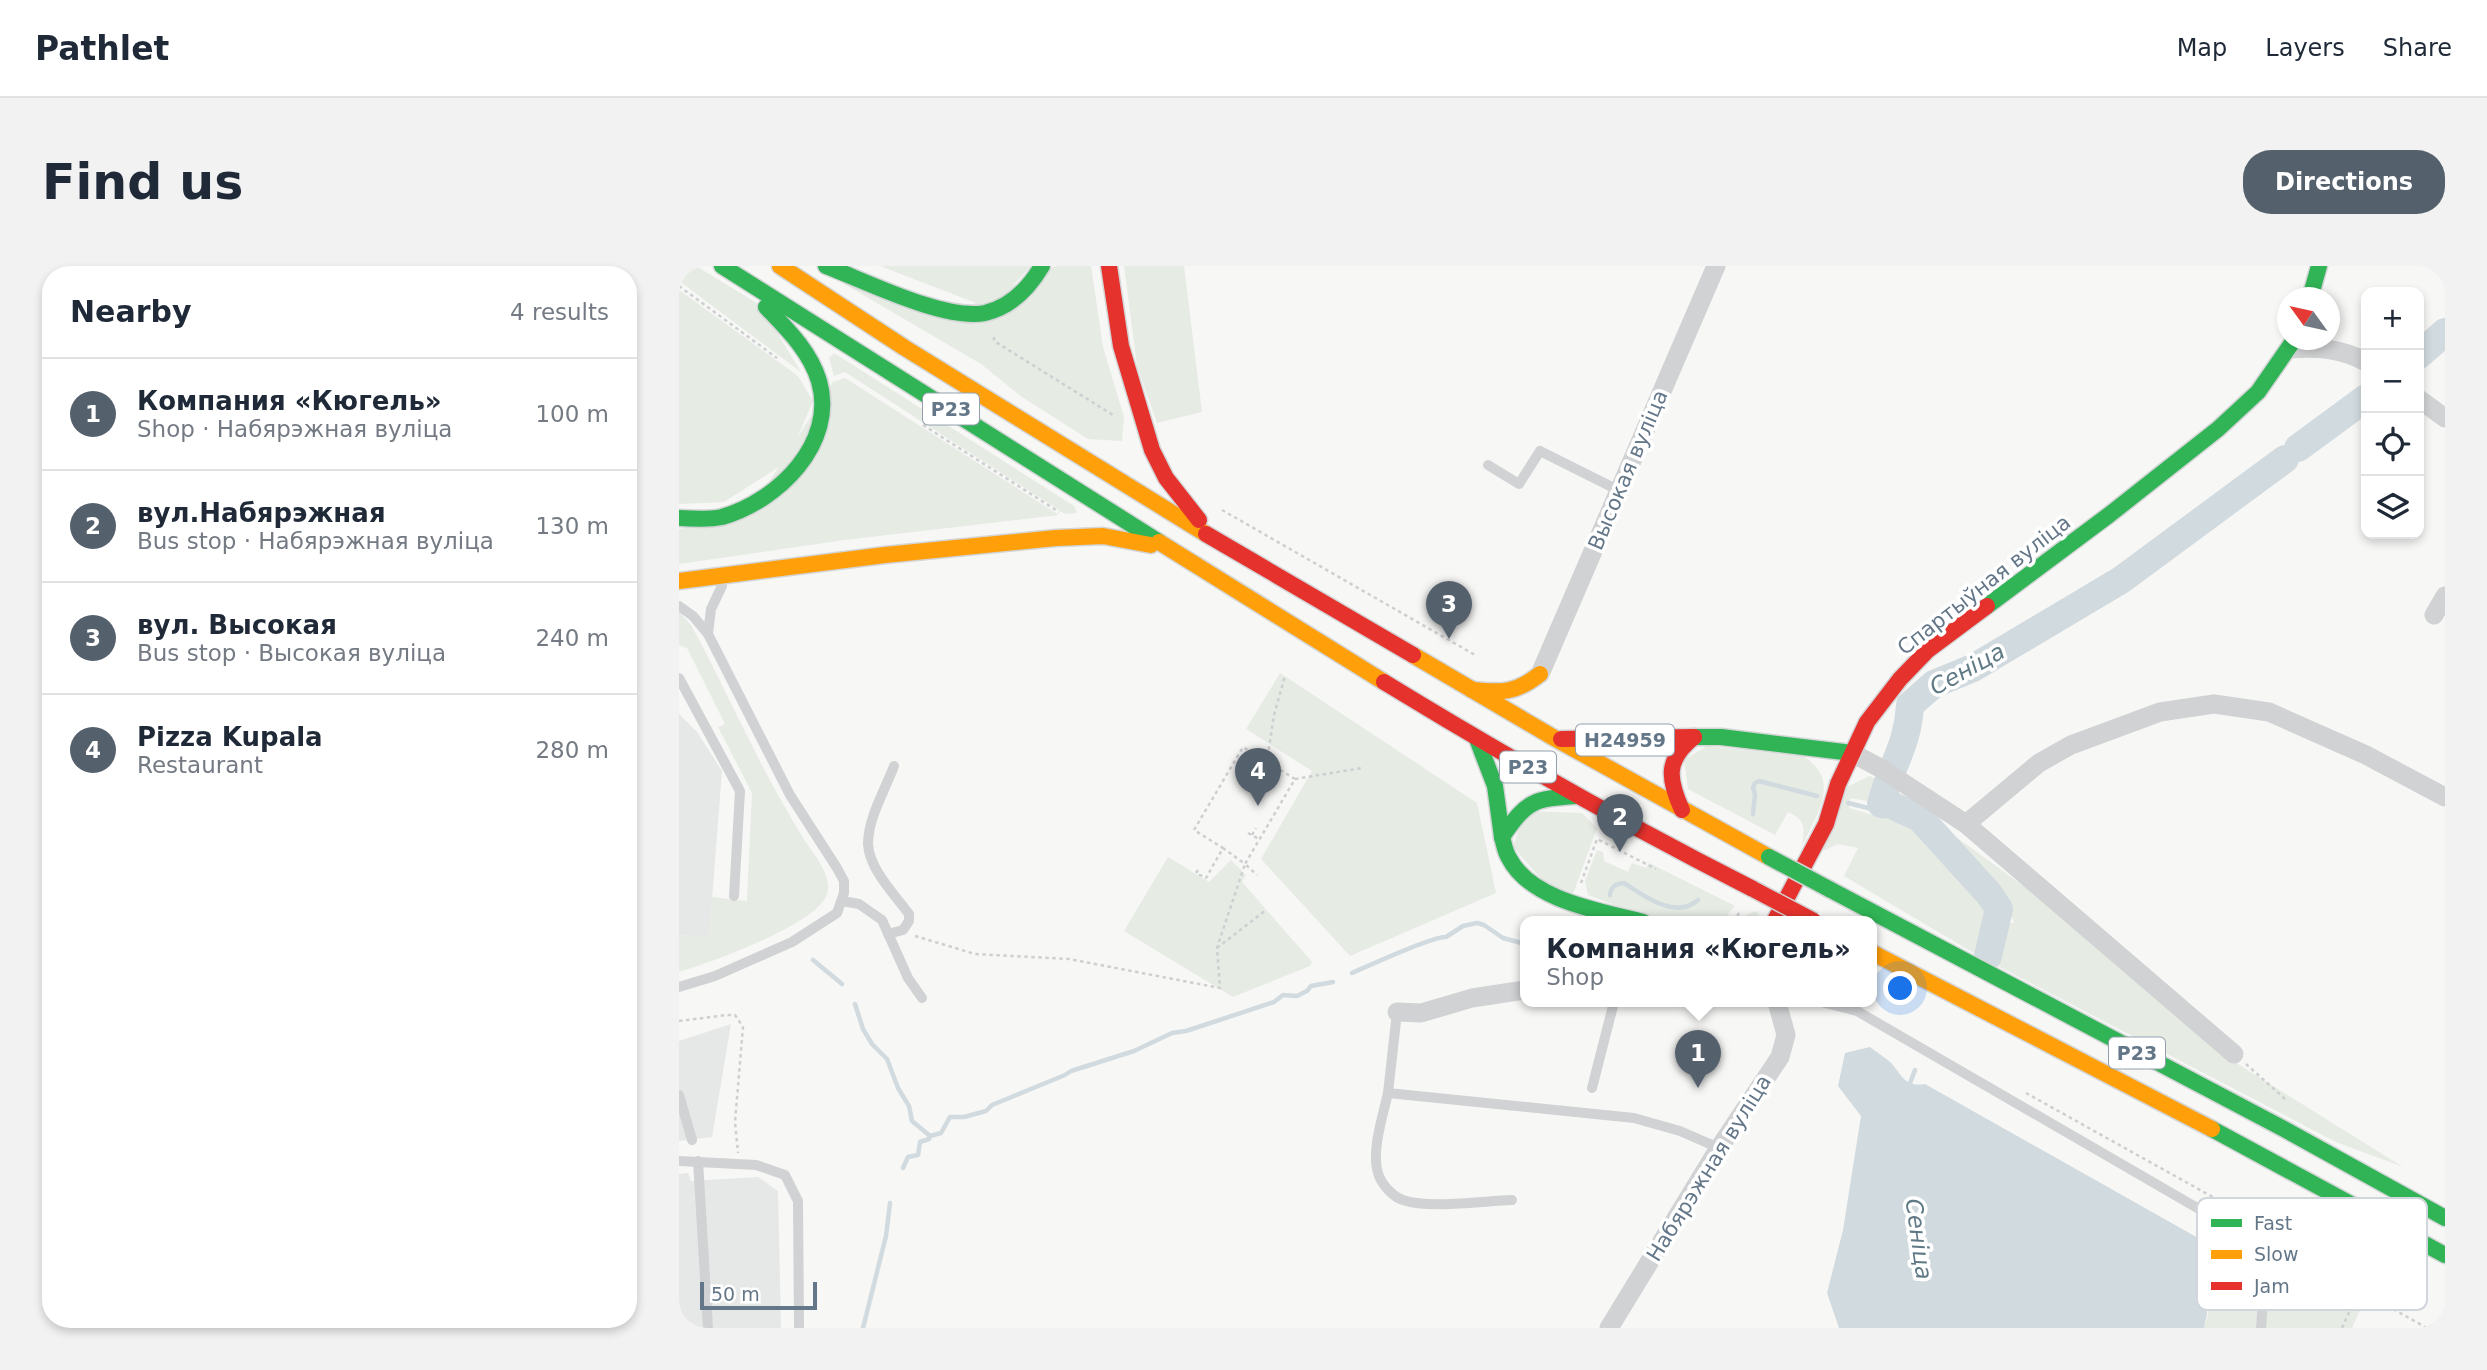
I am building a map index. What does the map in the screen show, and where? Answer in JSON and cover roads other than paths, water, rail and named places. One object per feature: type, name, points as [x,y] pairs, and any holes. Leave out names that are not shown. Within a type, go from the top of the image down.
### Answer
[{"type":"main road","name":"Р23","points":[[780,266],[925,361],[1214,539],[1556,739],[1769,857],[2284,1129],[2409,1198]]},
{"type":"main road","points":[[827,266],[935,306],[975,314],[1013,300],[1030,286],[1042,266]]},
{"type":"main road","name":"Р23","points":[[1109,266],[1121,346],[1152,450],[1166,478],[1214,539]]},
{"type":"main road","points":[[2313,287],[2319,266]]},
{"type":"main road","name":"Р23","points":[[679,518],[705,520],[726,516],[778,486],[799,466],[811,448],[820,423],[822,397],[809,358],[794,335],[727,269]]},
{"type":"main road","name":"Р23","points":[[727,269],[1168,548],[1477,738],[1634,828],[1804,916]]},
{"type":"main road","name":"Спартыўная вуліца","points":[[1777,916],[1826,824],[1838,784],[1867,722],[1900,678],[1928,650],[2109,515],[2217,429],[2257,392],[2288,350]]},
{"type":"main road","name":"Р23","points":[[679,581],[885,555],[1065,538],[1103,536],[1168,548]]},
{"type":"main road","points":[[1472,690],[1511,692],[1539,683]]},
{"type":"main road","points":[[1543,710],[1556,739]]},
{"type":"main road","name":"Н24959","points":[[1682,810],[1672,789],[1670,773],[1674,755],[1694,737]]},
{"type":"main road","name":"Н24959","points":[[1556,739],[1721,737],[1852,753]]},
{"type":"main road","points":[[1477,738],[1495,780],[1503,847],[1516,869],[1552,896],[1619,916]]},
{"type":"main road","points":[[1502,837],[1520,810],[1535,799],[1579,796]]},
{"type":"main road","name":"Р23","points":[[1877,955],[2342,1198]]},
{"type":"main road","name":"Р23","points":[[2427,1208],[2445,1218]]},
{"type":"main road","name":"Р23","points":[[2427,1244],[2445,1255]]},
{"type":"main road","points":[[2427,1244],[2445,1268]]},
{"type":"street","name":"Высокая вуліца","points":[[1539,683],[1716,266]]},
{"type":"street","points":[[2335,350],[2361,359]]},
{"type":"street","points":[[2424,403],[2445,418]]},
{"type":"street","points":[[2434,615],[2445,596]]},
{"type":"street","points":[[1966,824],[2039,763],[2071,745],[2160,712],[2214,704],[2258,710],[2281,717],[2366,755],[2445,797]]},
{"type":"street","points":[[1852,753],[1882,769],[1966,824],[2235,1054]]},
{"type":"street","points":[[1397,1012],[1421,1013],[1472,998],[1520,991]]},
{"type":"street","name":"Набярэжная вуліца","points":[[1609,1328],[1719,1148],[1780,1057],[1786,1035],[1778,1007]]},
{"type":"lane","points":[[1488,465],[1519,484],[1540,451],[1620,491]]},
{"type":"lane","points":[[708,635],[714,598],[721,587],[738,573]]},
{"type":"lane","points":[[679,606],[693,616],[708,635],[790,795],[843,881],[842,901],[837,913],[792,942],[715,976],[679,987]]},
{"type":"lane","points":[[679,678],[740,791],[734,896]]},
{"type":"lane","points":[[888,934],[903,930],[909,921],[909,914],[883,878],[868,845],[870,826],[894,766]]},
{"type":"lane","points":[[842,901],[859,904],[882,920],[908,978],[922,998]]},
{"type":"lane","points":[[1593,1087],[1613,1007]]},
{"type":"lane","points":[[1844,1007],[1857,1010],[2197,1207]]},
{"type":"lane","points":[[1397,1012],[1388,1093],[1377,1138],[1378,1173],[1389,1191],[1402,1200],[1423,1203],[1512,1200]]},
{"type":"lane","points":[[1388,1093],[1634,1118],[1680,1131],[1719,1148]]},
{"type":"lane","points":[[679,1095],[692,1140]]},
{"type":"lane","points":[[679,1161],[756,1165],[785,1175],[798,1201],[799,1328]]},
{"type":"lane","points":[[698,1161],[708,1328]]},
{"type":"lane","points":[[2261,1328],[2262,1310]]},
{"type":"water","points":[[1870,1047],[1912,1084],[1925,1084],[2197,1237],[2197,1310],[2207,1310],[2204,1328],[1839,1328],[1827,1293],[1843,1230],[1861,1116],[1838,1086],[1845,1053]]},
{"type":"waterway","name":"Сеніца","points":[[2424,351],[2445,332]]},
{"type":"waterway","name":"Сеніца","points":[[2298,448],[2361,402]]},
{"type":"waterway","name":"Сеніца","points":[[1988,956],[1999,909],[1989,894],[1920,818],[1891,805],[1881,804],[1906,733],[1910,705],[1934,684],[1973,668],[2121,580],[2285,459]]},
{"type":"waterway","points":[[1753,814],[1753,788],[1759,781],[1817,796]]},
{"type":"waterway","points":[[1848,803],[1872,809],[1881,804]]},
{"type":"waterway","points":[[1610,895],[1614,886],[1624,883],[1650,899],[1670,907],[1689,906],[1698,900]]},
{"type":"waterway","points":[[1352,973],[1416,946],[1446,937],[1463,926],[1477,923],[1503,938],[1520,943]]},
{"type":"waterway","points":[[813,960],[842,984]]},
{"type":"waterway","points":[[855,1004],[863,1029],[872,1044],[887,1059],[898,1088],[909,1106],[912,1121],[930,1136],[941,1133],[950,1117],[964,1117],[986,1111],[992,1105],[1071,1071],[1134,1051],[1172,1033],[1186,1031],[1274,1002],[1283,995],[1297,996],[1311,986],[1333,982]]},
{"type":"waterway","name":"Сеніца","points":[[1909,1086],[1915,1070]]},
{"type":"waterway","points":[[903,1168],[908,1157],[918,1155],[920,1142],[930,1136]]},
{"type":"waterway","points":[[863,1328],[886,1236],[890,1203]]},
{"type":"place","name":"вул. Высокая","points":[[1449,639]]},
{"type":"place","name":"Pizza Kupala","points":[[1258,806]]},
{"type":"place","name":"вул.Набярэжная","points":[[1620,852]]},
{"type":"place","name":"Компания «Кюгель»","points":[[1698,1088]]}]
